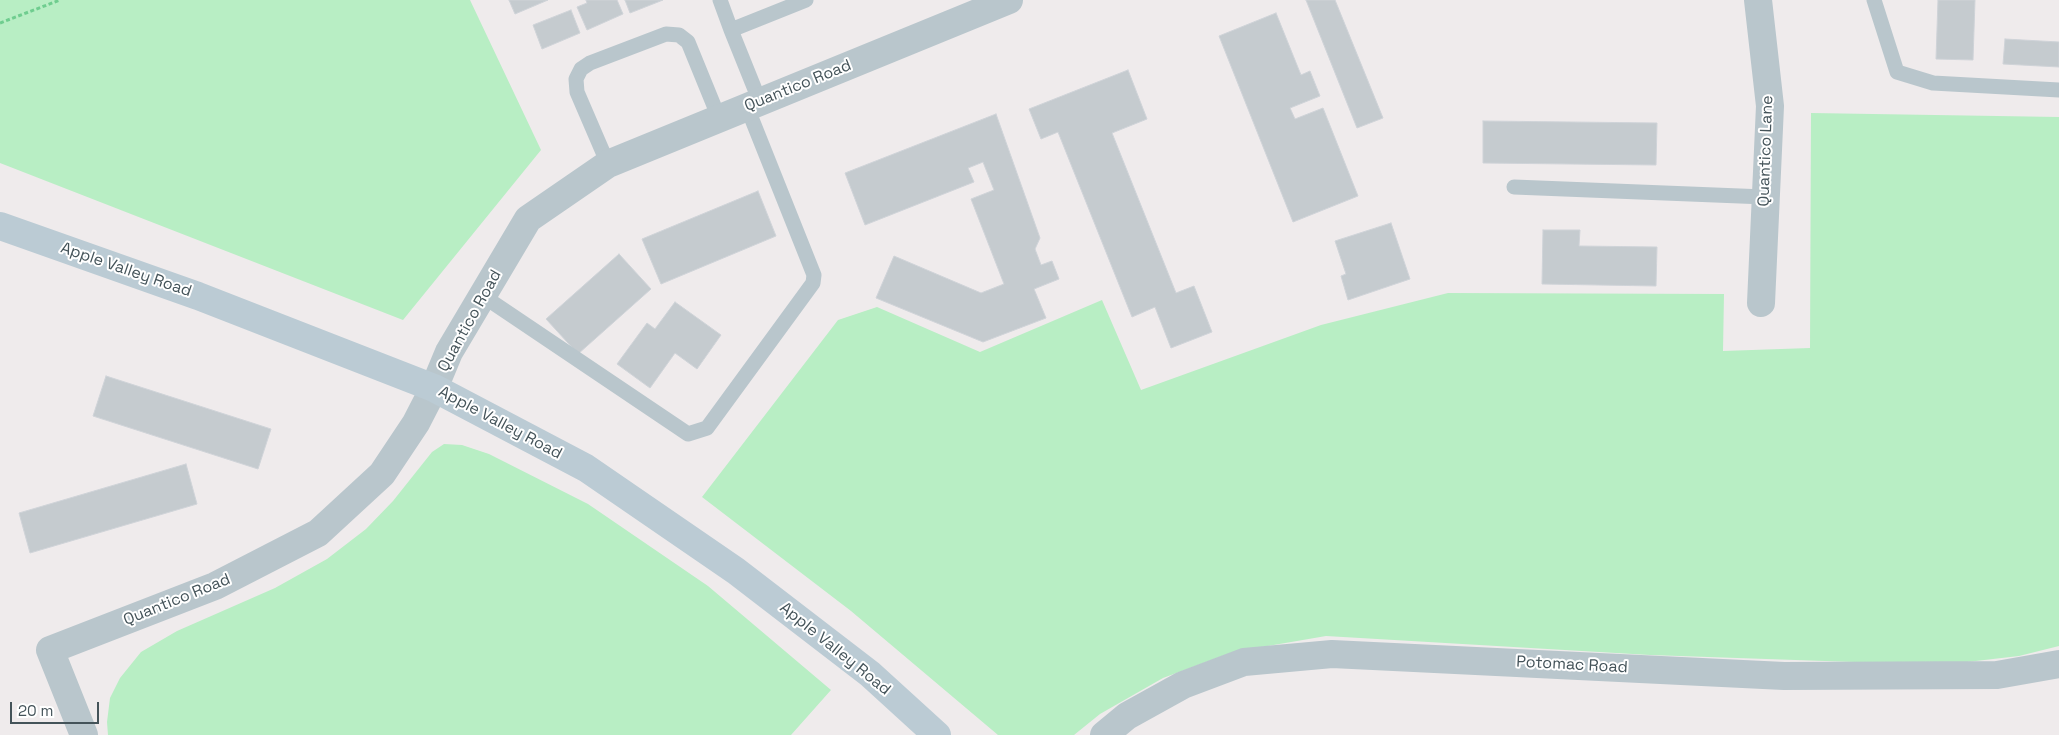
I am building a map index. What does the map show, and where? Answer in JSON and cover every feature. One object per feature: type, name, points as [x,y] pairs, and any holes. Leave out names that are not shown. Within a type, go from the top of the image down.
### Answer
[{"type":"main road","name":"Apple Valley Road","points":[[0,226],[198,296],[434,388],[586,468],[728,566],[870,674],[937,735]]},
{"type":"street","name":"Quantico Road","points":[[84,735],[50,650],[216,586],[318,533],[382,474],[416,423],[434,388],[449,352],[528,219],[608,164],[1010,0]]},
{"type":"street","name":"Quantico Lane","points":[[1758,0],[1770,106],[1761,303]]},
{"type":"street","name":"Potomac Road","points":[[1104,735],[1127,716],[1183,685],[1244,662],[1332,654],[1784,676],[1997,675],[2059,664]]},
{"type":"lane","points":[[483,296],[688,434],[707,428],[813,282],[814,275],[720,0]]},
{"type":"lane","points":[[731,30],[806,0]]},
{"type":"lane","points":[[1874,0],[1897,72],[1933,83],[2059,90]]},
{"type":"lane","points":[[608,164],[577,92],[576,79],[581,69],[590,63],[666,34],[679,35],[688,42],[719,118]]},
{"type":"lane","points":[[1514,187],[1765,198]]},
{"type":"path","points":[[0,23],[60,0]]},
{"type":"green space","points":[[0,0],[470,0],[541,150],[403,320],[0,163]]},
{"type":"green space","points":[[1811,113],[2059,117],[2059,646],[2019,656],[1941,665],[1650,655],[1326,636],[1233,652],[1163,678],[1100,714],[1074,735],[998,735],[851,611],[702,497],[838,320],[877,307],[980,352],[1102,300],[1141,390],[1321,325],[1448,293],[1724,294],[1723,351],[1810,348]]},
{"type":"green space","points":[[444,444],[462,445],[489,454],[588,504],[708,586],[831,690],[791,735],[108,735],[107,722],[110,698],[120,678],[141,652],[177,631],[275,588],[327,559],[366,529],[393,501],[432,452]]},
{"type":"building","points":[[509,0],[548,0],[515,14]]},
{"type":"building","points":[[586,0],[617,0],[623,14],[587,30],[577,7],[587,3]]},
{"type":"building","points":[[625,0],[663,0],[630,13]]},
{"type":"building","points":[[1306,0],[1335,0],[1383,118],[1357,128]]},
{"type":"building","points":[[1938,0],[1975,0],[1973,60],[1936,59]]},
{"type":"building","points":[[571,10],[580,33],[542,49],[533,25]]},
{"type":"building","points":[[1276,13],[1301,75],[1310,71],[1320,96],[1290,108],[1295,119],[1323,108],[1358,196],[1293,222],[1219,36]]},
{"type":"building","points":[[2005,39],[2059,42],[2059,67],[2003,64]]},
{"type":"building","points":[[1128,70],[1147,119],[1112,133],[1176,293],[1194,286],[1212,332],[1171,348],[1155,307],[1132,317],[1058,132],[1041,139],[1029,109]]},
{"type":"building","points":[[996,114],[1040,238],[1035,249],[1041,265],[1052,261],[1059,279],[1034,289],[1046,318],[983,342],[876,298],[894,256],[981,293],[1004,284],[971,199],[994,190],[983,162],[968,168],[974,182],[865,225],[845,173]]},
{"type":"building","points":[[1483,121],[1657,123],[1656,165],[1483,163]]},
{"type":"building","points":[[758,191],[776,236],[661,284],[642,239]]},
{"type":"building","points":[[1391,223],[1410,279],[1348,300],[1341,276],[1346,274],[1335,241]]},
{"type":"building","points":[[1543,230],[1580,230],[1579,246],[1657,247],[1656,286],[1542,284]]},
{"type":"building","points":[[619,254],[651,289],[578,354],[546,319]]},
{"type":"building","points":[[675,302],[721,335],[697,369],[675,353],[650,388],[617,364],[647,323],[655,329]]},
{"type":"building","points":[[106,376],[271,429],[258,469],[93,416]]},
{"type":"building","points":[[186,464],[197,504],[30,553],[19,513]]}]
